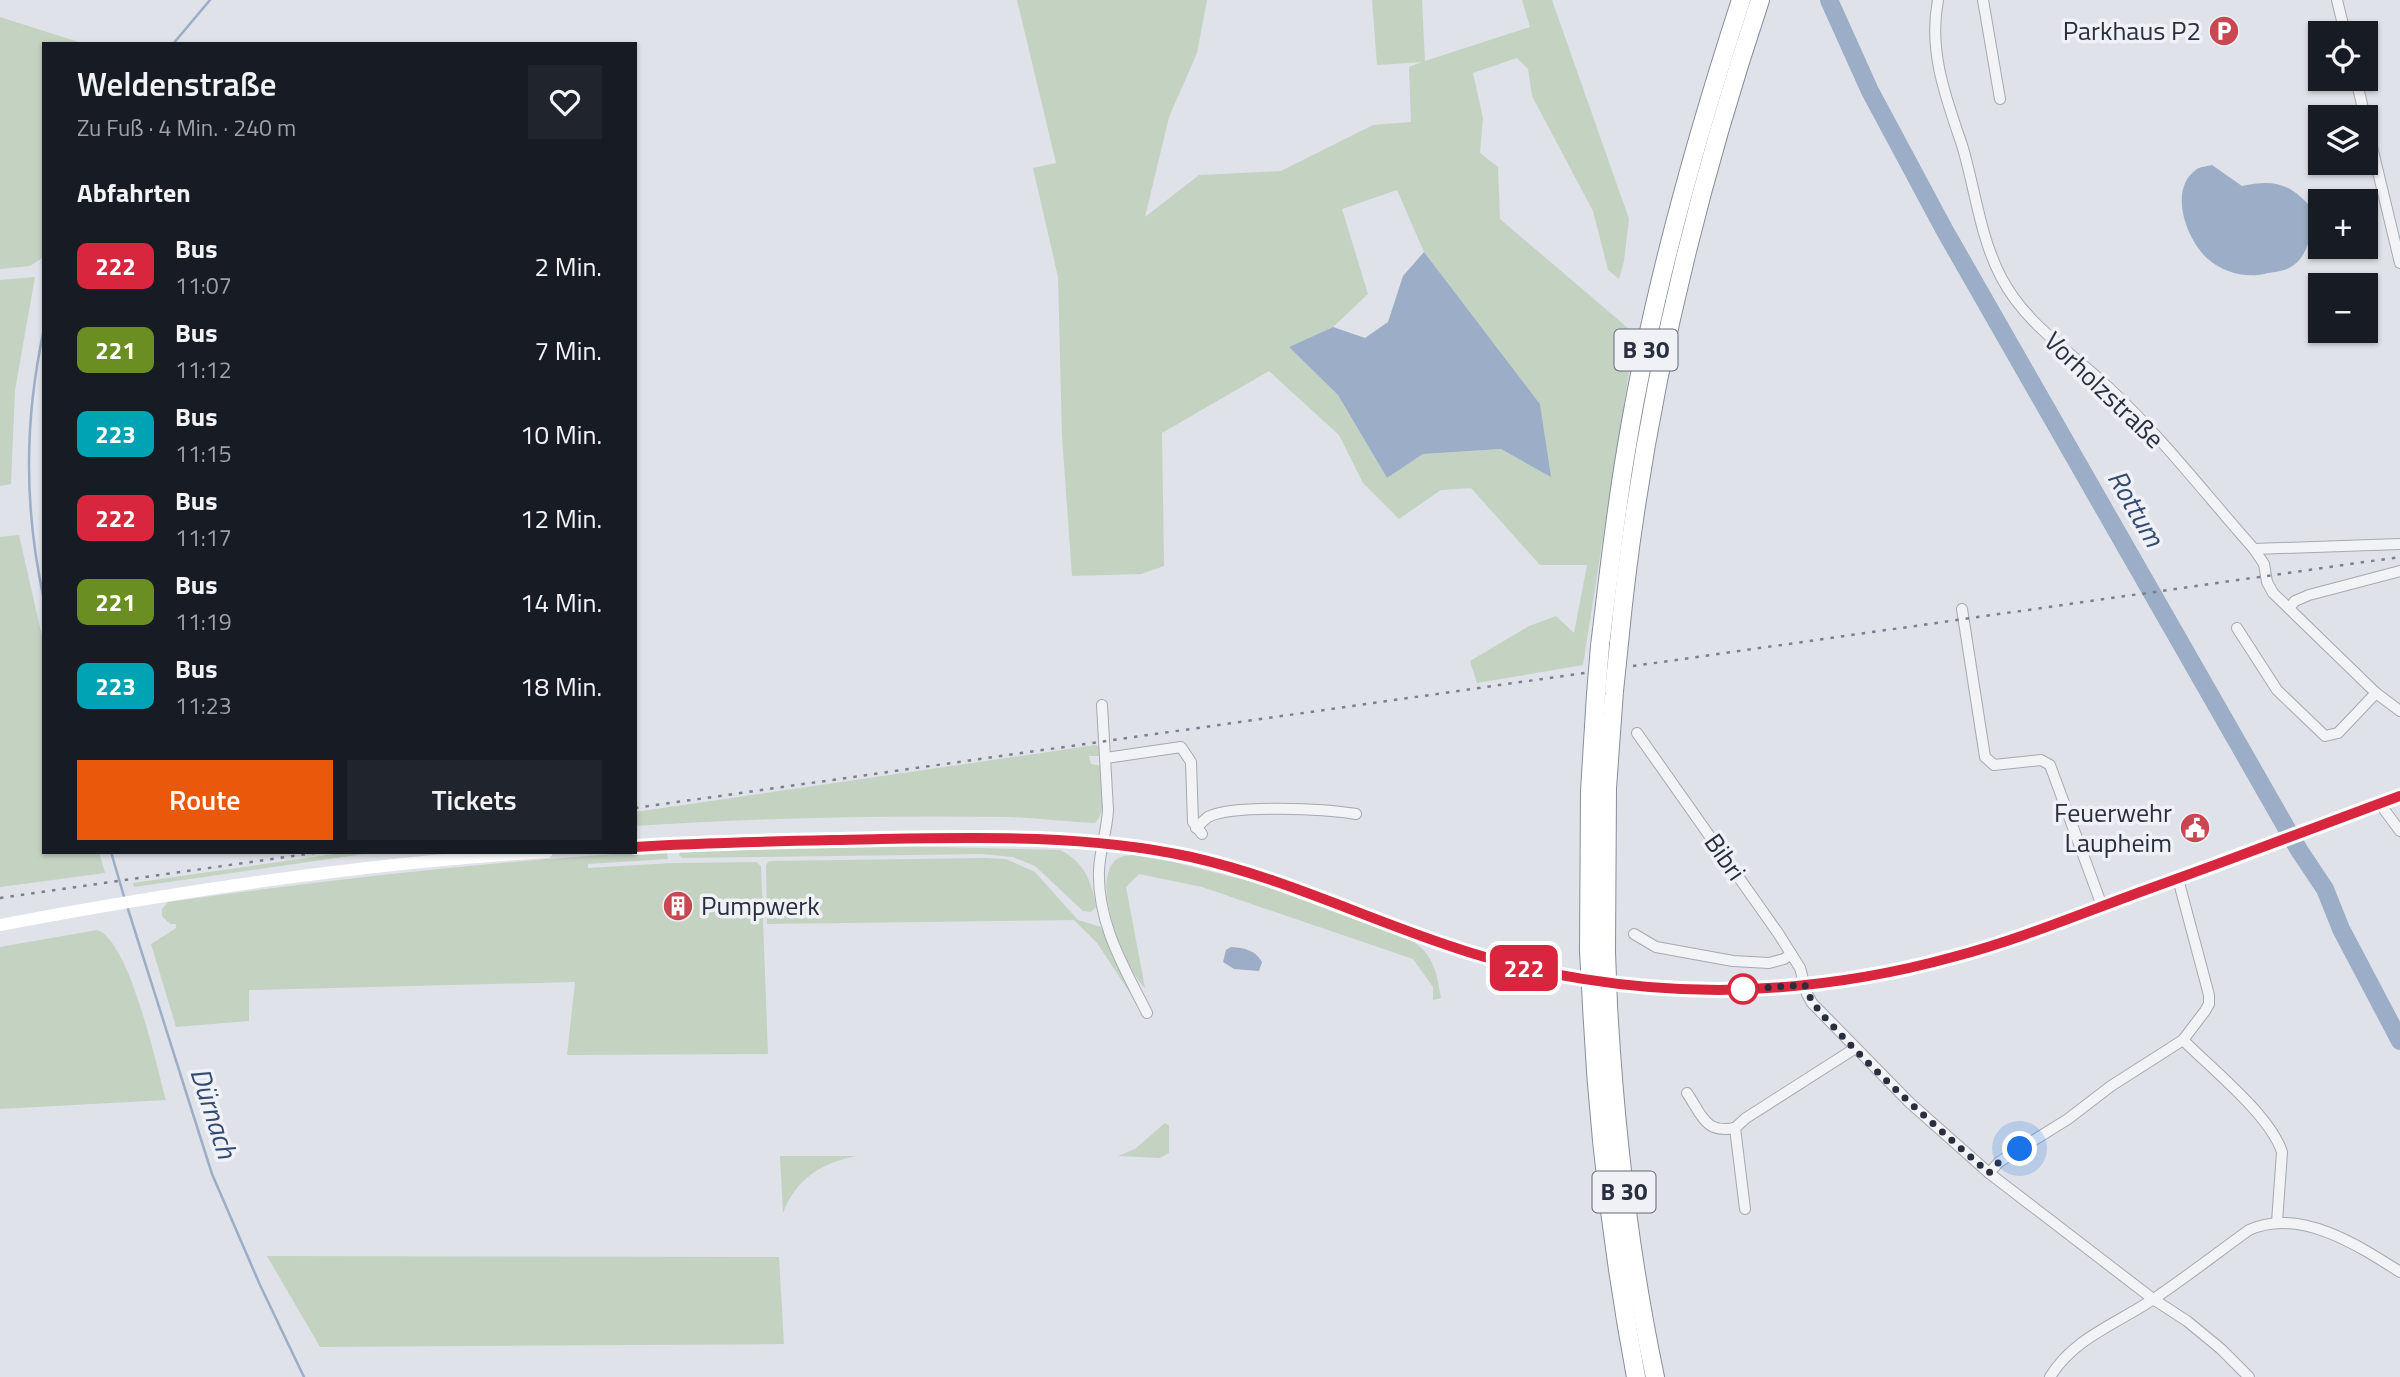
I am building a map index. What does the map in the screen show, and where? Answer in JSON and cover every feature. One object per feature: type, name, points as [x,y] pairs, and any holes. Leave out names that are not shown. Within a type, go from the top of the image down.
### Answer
[{"type":"highway","name":"B 30","points":[[1636,1377],[1604,1169],[1590,791],[1605,693],[1619,643],[1628,555],[1667,334],[1739,35],[1741,0]]},
{"type":"highway","name":"B 30","points":[[1739,35],[1760,0]]},
{"type":"highway","name":"B 30","points":[[1605,693],[1600,646],[1626,449],[1669,245],[1731,63]]},
{"type":"highway","name":"B 30","points":[[1600,1005],[1640,1308],[1655,1377]]},
{"type":"main road","points":[[637,847],[765,841],[966,838],[1102,844],[1168,852],[1255,874],[1448,946],[1530,969],[1578,978],[1680,989],[1723,990],[1805,985],[1893,972],[1956,956],[2043,929],[2400,796]]},
{"type":"main road","points":[[0,925],[139,900],[353,870],[521,854]]},
{"type":"street","name":"Vorholzstraße","points":[[1938,0],[1934,40],[1938,71],[1970,171],[1990,254],[2001,279],[2025,313],[2060,348],[2107,386],[2147,426],[2254,549],[2264,564],[2267,582],[2273,593],[2376,693],[2400,711]]},
{"type":"street","points":[[1983,0],[2000,99]]},
{"type":"street","points":[[2337,0],[2342,21]]},
{"type":"street","points":[[2378,172],[2400,263]]},
{"type":"street","points":[[2254,549],[2400,544]]},
{"type":"street","points":[[2289,608],[2295,601],[2309,595],[2400,571]]},
{"type":"street","points":[[1962,609],[1985,757],[1994,765],[2041,760],[2050,765],[2102,906]]},
{"type":"street","points":[[2237,628],[2277,690],[2325,736],[2338,733],[2376,693]]},
{"type":"street","points":[[1102,705],[1108,819],[1099,874],[1103,918],[1147,1013]]},
{"type":"street","name":"Bibri","points":[[1637,733],[1791,954],[1800,968],[1812,1003],[1854,1049],[1989,1173],[2153,1299],[2187,1321],[2249,1377]]},
{"type":"street","points":[[1106,758],[1181,747],[1191,762],[1192,815],[1199,831],[1209,817],[1246,810],[1336,810],[1356,814]]},
{"type":"street","points":[[2380,804],[2400,831]]},
{"type":"street","points":[[1989,1173],[1999,1162],[2068,1119],[2111,1086],[2183,1040],[2209,1004],[2209,995],[2178,879]]},
{"type":"street","points":[[1634,934],[1656,947],[1733,961],[1769,962],[1784,959],[1791,954]]},
{"type":"street","points":[[2183,1040],[2262,1118],[2278,1142],[2282,1152],[2277,1222]]},
{"type":"street","points":[[1687,1093],[1714,1130],[1735,1128],[1746,1118],[1854,1049]]},
{"type":"street","points":[[1735,1128],[1745,1209]]},
{"type":"street","points":[[2050,1377],[2078,1346],[2104,1326],[2153,1299],[2249,1230],[2263,1224],[2296,1224],[2339,1237],[2400,1272]]},
{"type":"green space","points":[[1017,0],[1207,0],[1197,53],[1169,117],[1145,217],[1199,175],[1281,171],[1373,125],[1411,122],[1409,67],[1422,62],[1377,65],[1372,0],[1422,0],[1425,61],[1530,27],[1522,0],[1552,0],[1629,219],[1619,279],[1608,270],[1593,211],[1532,96],[1528,69],[1517,58],[1473,73],[1483,118],[1480,153],[1498,167],[1500,219],[1635,334],[1583,665],[1477,683],[1470,661],[1529,626],[1556,616],[1574,633],[1587,565],[1540,565],[1471,488],[1441,490],[1399,519],[1363,483],[1339,435],[1269,371],[1162,433],[1164,566],[1141,574],[1072,576],[1062,436],[1058,277],[1033,168],[1056,163]],"holes":[[[1397,190],[1424,252],[1540,404],[1550,476],[1501,449],[1423,454],[1387,478],[1338,395],[1289,347],[1333,327],[1368,294],[1342,209]]]},
{"type":"green space","points":[[0,17],[79,42],[42,42],[42,258],[30,266],[0,269]]},
{"type":"green space","points":[[35,277],[15,390],[11,484],[0,486],[0,280]]},
{"type":"green space","points":[[19,535],[42,636],[42,854],[100,854],[105,873],[0,887],[0,537]]},
{"type":"green space","points":[[1096,745],[1101,754],[1089,756],[1091,764],[1102,766],[1104,796],[1102,811],[1095,823],[1009,817],[916,816],[637,826],[637,812]]},
{"type":"green space","points":[[859,845],[1060,850],[1075,860],[1086,873],[1096,907],[1091,912],[1083,911],[1035,866],[1013,857],[982,854],[682,858],[679,855],[681,850]]},
{"type":"green space","points":[[660,851],[667,853],[668,859],[588,864],[588,868],[756,862],[761,866],[768,1054],[567,1055],[575,982],[249,990],[249,1021],[176,1027],[151,944],[176,928],[176,924],[170,924],[162,916],[162,909],[168,902],[414,872]]},
{"type":"green space","points":[[334,854],[364,854],[134,887],[133,883]]},
{"type":"green space","points":[[1132,855],[1173,862],[1261,884],[1412,941],[1430,958],[1441,998],[1433,1000],[1433,987],[1413,959],[1202,887],[1139,874],[1126,887],[1145,988],[1119,942],[1108,900],[1107,881],[1111,866],[1122,856]]},
{"type":"green space","points":[[1006,859],[1035,872],[1078,920],[1101,927],[1138,1005],[1097,943],[1074,920],[767,924],[766,865],[769,861]]},
{"type":"green space","points":[[97,930],[109,939],[131,979],[166,1100],[0,1109],[0,947]]},
{"type":"green space","points":[[1165,1123],[1169,1125],[1169,1153],[1160,1158],[1118,1156],[1135,1149]]},
{"type":"green space","points":[[780,1156],[856,1156],[832,1163],[811,1174],[795,1191],[783,1213]]},
{"type":"green space","points":[[267,1256],[779,1257],[784,1344],[320,1347]]},
{"type":"water","points":[[2212,165],[2242,186],[2274,184],[2299,195],[2308,205],[2308,244],[2296,264],[2281,271],[2260,275],[2236,274],[2221,268],[2200,251],[2187,228],[2182,202],[2183,189],[2188,178],[2202,167]]},
{"type":"water","points":[[1424,252],[1540,404],[1551,477],[1501,449],[1423,454],[1387,478],[1338,395],[1289,347],[1333,327],[1365,338],[1388,322],[1403,276]]},
{"type":"water","points":[[1231,947],[1253,952],[1262,962],[1259,971],[1234,969],[1223,962],[1226,950]]},
{"type":"waterway","name":"Dürnach","points":[[175,42],[210,0]]},
{"type":"waterway","name":"Rottum","points":[[1829,0],[1870,91],[1945,231],[2299,850],[2325,889],[2341,929],[2400,1041]]},
{"type":"waterway","name":"Dürnach","points":[[42,339],[33,397],[29,464],[33,532],[42,590]]},
{"type":"waterway","name":"Dürnach","points":[[112,854],[125,900]]},
{"type":"waterway","name":"Dürnach","points":[[127,906],[212,1174],[304,1377]]},
{"type":"railway","points":[[637,808],[2400,557]]},
{"type":"railway","points":[[0,898],[306,854]]},
{"type":"bus line","name":"222","points":[[637,847],[765,841],[966,838],[1137,847],[1255,874],[1448,946],[1530,969],[1578,978],[1680,989],[1723,990],[1855,979],[1956,956],[2043,929],[2400,796]]},
{"type":"place","name":"Parkhaus P2","points":[[2224,31]]},
{"type":"place","name":"Feuerwehr Laupheim","points":[[2195,828]]},
{"type":"place","name":"Pumpwerk","points":[[678,906]]},
{"type":"route","points":[[1743,989],[1805,985],[1812,1003],[1854,1049],[1989,1173],[1999,1162],[2020,1149]]}]
